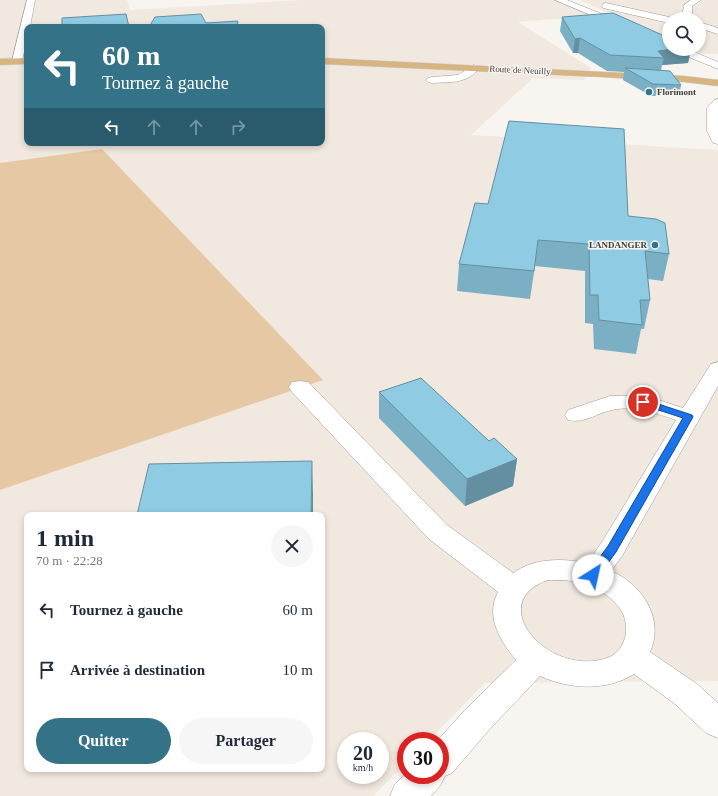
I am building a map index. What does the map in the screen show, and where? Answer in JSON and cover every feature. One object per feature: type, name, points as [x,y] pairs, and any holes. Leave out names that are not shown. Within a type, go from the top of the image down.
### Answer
[{"type":"main road","points":[[0,62],[22,61]]},
{"type":"main road","name":"Route de Neuilly","points":[[325,61],[601,74],[684,79],[718,83]]},
{"type":"main road","points":[[601,74],[695,74],[715,68]]},
{"type":"main road","points":[[715,68],[706,74],[710,79],[718,83]]},
{"type":"street","points":[[27,24],[30,0]]},
{"type":"street","points":[[559,0],[662,42]]},
{"type":"street","points":[[688,12],[688,5],[697,0]]},
{"type":"street","points":[[597,2],[615,10],[662,19]]},
{"type":"street","points":[[706,26],[718,25]]},
{"type":"street","points":[[632,29],[661,28]]},
{"type":"street","points":[[706,28],[718,31]]},
{"type":"street","points":[[658,40],[662,40]]},
{"type":"street","points":[[22,61],[24,46]]},
{"type":"street","points":[[692,56],[715,68]]},
{"type":"street","points":[[432,80],[465,76],[474,68]]},
{"type":"street","points":[[718,103],[712,108],[714,131],[718,140]]},
{"type":"street","points":[[593,575],[612,549],[688,417],[710,396],[718,368]]},
{"type":"street","points":[[300,387],[438,532],[514,589]]},
{"type":"street","points":[[576,415],[610,403],[643,402],[688,417]]},
{"type":"street","points":[[548,570],[570,570],[593,575],[611,584],[626,596],[637,610],[642,626],[641,642],[633,656],[619,667],[601,674],[579,674],[557,669],[536,659],[518,643],[508,624],[507,605],[514,589],[528,577],[548,570]]},
{"type":"street","points":[[633,656],[686,694],[718,723]]},
{"type":"street","points":[[449,752],[477,720],[536,659]]},
{"type":"street","points":[[408,796],[419,784]]},
{"type":"shaded area","points":[[0,0],[127,0],[130,10],[303,0],[558,0],[594,16],[518,22],[591,68],[584,80],[533,78],[471,135],[718,150],[718,681],[485,683],[437,732],[397,732],[397,772],[389,780],[389,732],[337,732],[337,784],[385,784],[373,796],[0,796]]},
{"type":"shaded area","points":[[580,0],[718,0],[718,54],[706,54],[706,12],[662,12],[662,37]]},
{"type":"shaded area","points":[[102,149],[323,380],[0,490],[0,163]]},
{"type":"building","points":[[613,13],[662,35],[662,50],[658,51],[664,58],[610,55],[580,38],[575,39],[562,17]]},
{"type":"building","points":[[126,14],[128,24],[62,24],[62,18]]},
{"type":"building","points":[[201,14],[206,23],[238,21],[238,24],[151,24],[155,17]]},
{"type":"building","points":[[625,68],[670,71],[681,85],[653,84]]},
{"type":"building","points":[[509,121],[624,129],[628,216],[656,219],[665,223],[669,254],[645,251],[650,300],[640,300],[642,325],[599,320],[598,295],[590,295],[589,244],[538,240],[534,271],[459,264],[475,203],[488,204]]},
{"type":"building","points":[[421,378],[489,441],[494,438],[517,459],[467,479],[379,392]]},
{"type":"building","points":[[312,461],[311,512],[138,512],[149,464]]},
{"type":"place","name":"Florimont","points":[[649,92]]},
{"type":"place","name":"LANDANGER","points":[[655,245]]},
{"type":"route","points":[[593,575],[612,549],[688,417],[643,402]]}]
